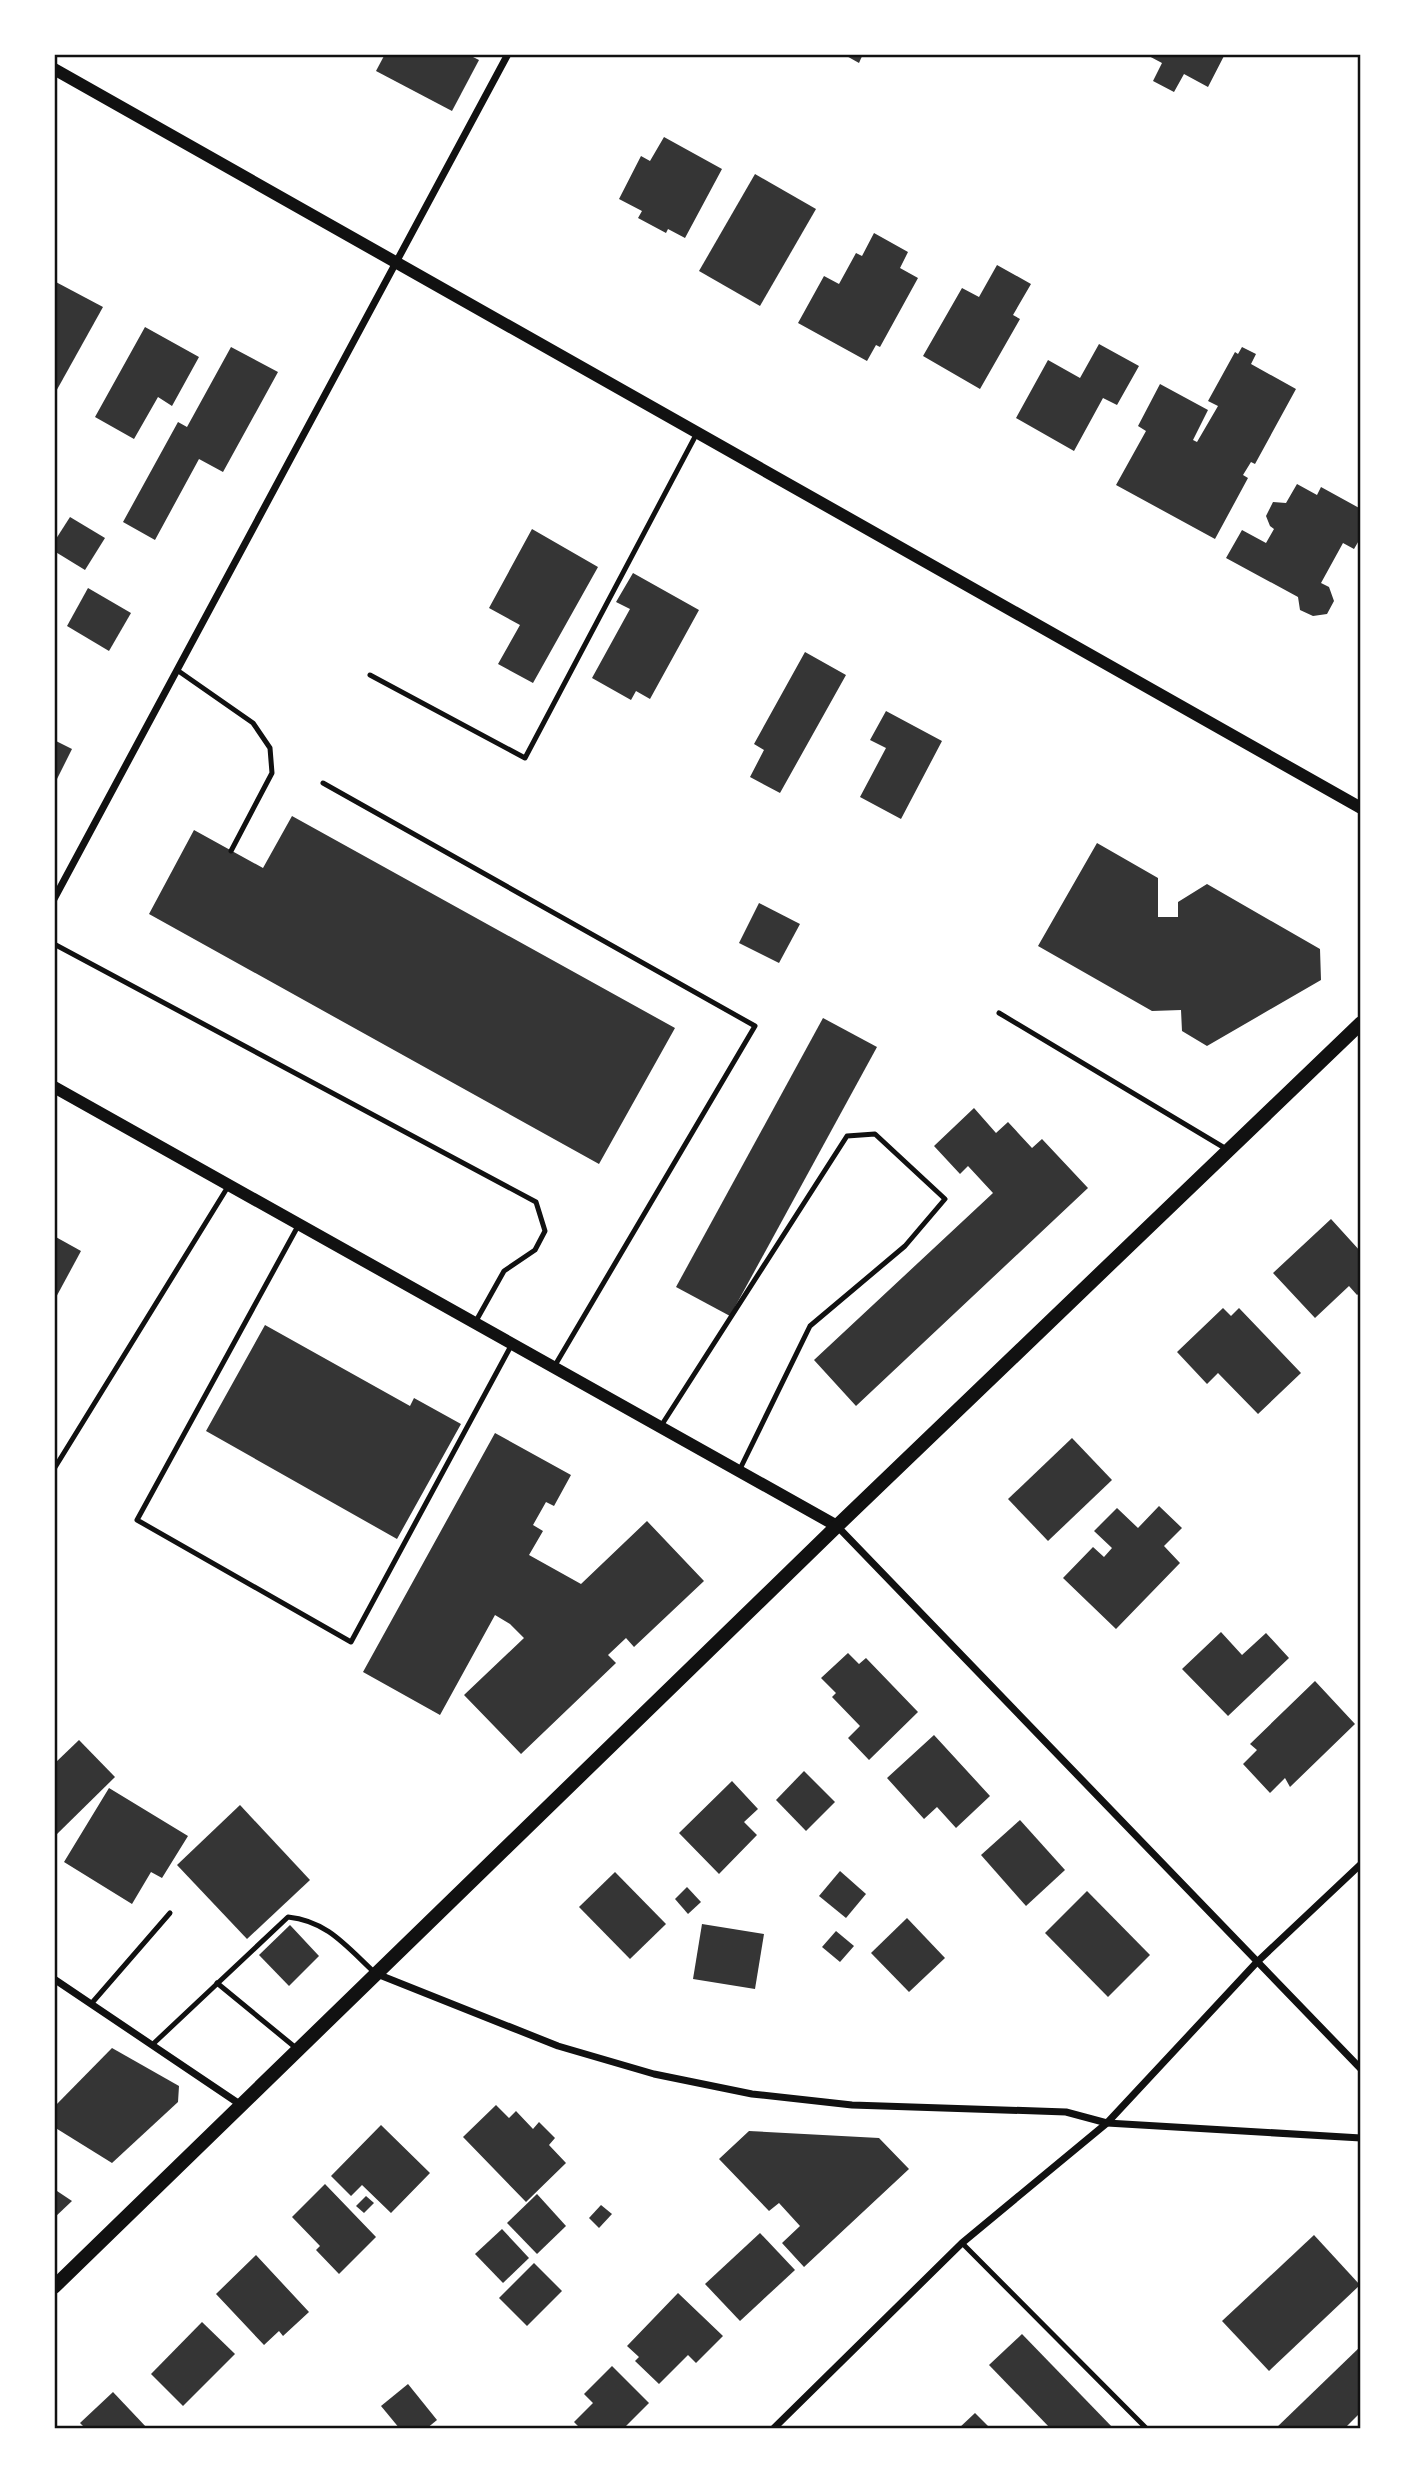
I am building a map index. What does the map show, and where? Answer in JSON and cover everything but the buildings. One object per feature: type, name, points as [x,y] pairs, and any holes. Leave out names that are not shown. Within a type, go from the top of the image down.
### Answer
[{"type":"main road","points":[[54,2287],[837,1526],[1361,1023]]},
{"type":"street","points":[[54,899],[508,54]]},
{"type":"street","points":[[54,69],[1361,808]]},
{"type":"street","points":[[54,1087],[837,1526],[1361,2069]]},
{"type":"street","points":[[774,2429],[962,2243],[1107,2123],[1258,1962],[1361,1864]]},
{"type":"street","points":[[376,1974],[558,2046],[654,2074],[752,2094],[852,2105],[1066,2112],[1107,2123],[1361,2138]]},
{"type":"street","points":[[54,1979],[241,2105]]},
{"type":"lane","points":[[370,676],[524,758],[697,433]]},
{"type":"lane","points":[[177,670],[253,723],[270,748],[272,774],[231,851]]},
{"type":"lane","points":[[323,783],[755,1026],[554,1367]]},
{"type":"lane","points":[[54,944],[536,1202],[545,1231],[535,1250],[504,1272],[475,1323]]},
{"type":"lane","points":[[999,1013],[1228,1150]]},
{"type":"lane","points":[[660,1427],[848,1136],[876,1134],[945,1199],[905,1246],[810,1326],[739,1471]]},
{"type":"lane","points":[[54,1469],[229,1185]]},
{"type":"lane","points":[[299,1224],[137,1520],[351,1642],[512,1344]]},
{"type":"lane","points":[[91,2004],[170,1913]]},
{"type":"lane","points":[[152,2045],[288,1917],[304,1919],[328,1929],[376,1974]]},
{"type":"lane","points":[[217,1983],[298,2050]]},
{"type":"lane","points":[[962,2243],[1147,2429]]}]
